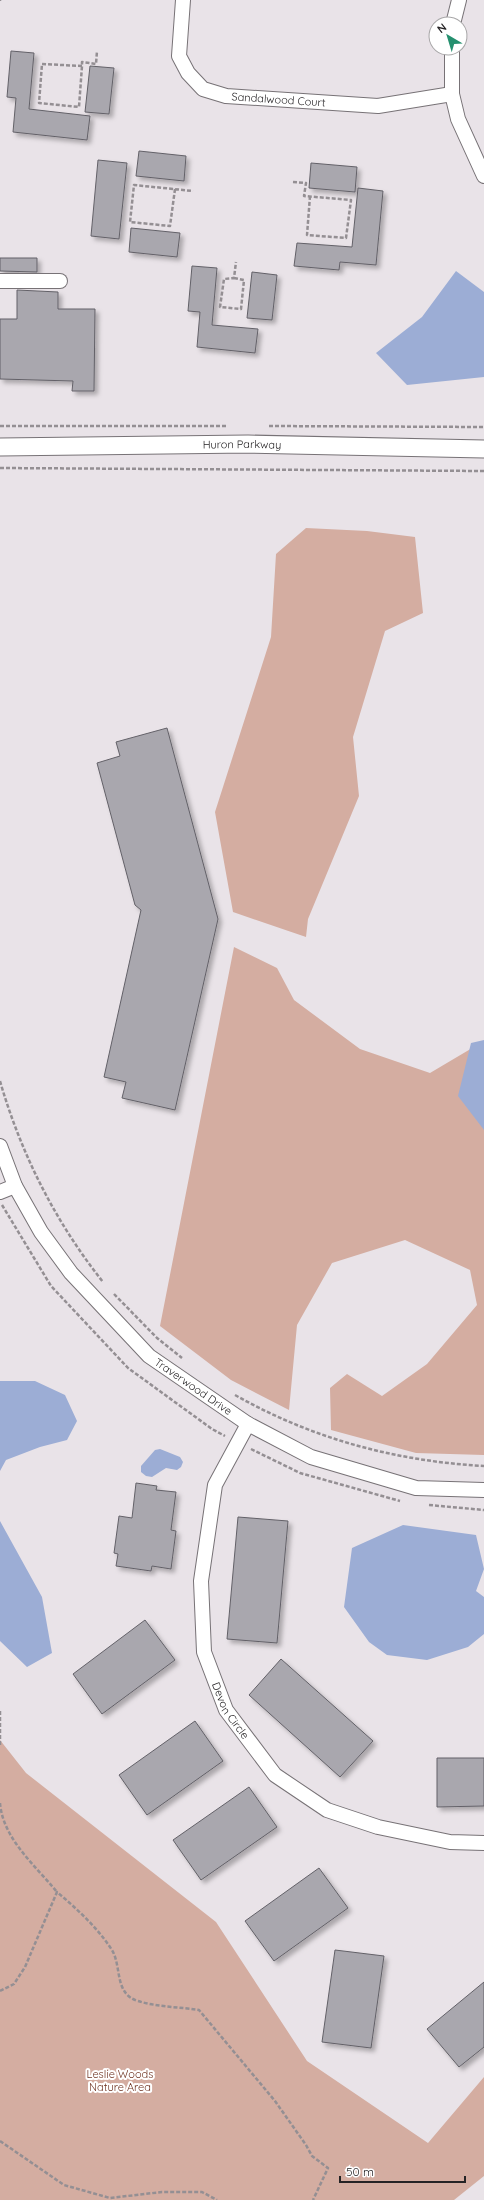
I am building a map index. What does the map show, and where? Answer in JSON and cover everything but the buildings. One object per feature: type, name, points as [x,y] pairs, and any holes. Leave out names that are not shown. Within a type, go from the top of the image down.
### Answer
[{"type":"street","name":"Sandalwood Court","points":[[183,0],[179,56],[188,73],[203,89],[226,96],[378,106],[452,94]]},
{"type":"street","points":[[455,16],[458,0]]},
{"type":"street","points":[[452,56],[452,94],[463,135],[484,176]]},
{"type":"street","points":[[0,281],[60,281]]},
{"type":"street","name":"Huron Parkway","points":[[0,447],[248,444],[484,449]]},
{"type":"street","name":"Traverwood Drive","points":[[0,1146],[14,1186],[41,1232],[71,1273],[149,1356],[248,1424],[311,1457],[416,1488],[484,1490]]},
{"type":"street","points":[[0,1192],[14,1186]]},
{"type":"street","name":"Devon Circle","points":[[248,1424],[215,1486],[201,1582],[204,1652],[226,1710],[276,1775],[327,1810],[378,1826],[450,1842],[484,1843]]},
{"type":"path","points":[[82,66],[42,64],[39,104],[79,107],[82,66],[82,62],[96,64],[98,51]]},
{"type":"path","points":[[293,182],[306,184],[304,196],[310,196],[351,200],[346,238],[307,235],[310,196]]},
{"type":"path","points":[[176,189],[170,226],[130,222],[134,185],[176,189],[193,191]]},
{"type":"path","points":[[234,278],[236,262]]},
{"type":"path","points":[[234,278],[244,280],[241,309],[220,307],[224,279],[234,278]]},
{"type":"path","points":[[0,468],[484,471]]},
{"type":"path","points":[[0,1081],[9,1112],[31,1169],[65,1226],[107,1287]]},
{"type":"path","points":[[113,1293],[157,1338],[187,1362]]},
{"type":"path","points":[[230,1392],[270,1415],[329,1439],[410,1459],[484,1466]]},
{"type":"path","points":[[0,1711],[0,1745]]},
{"type":"path","points":[[0,1803],[1,1816],[8,1833],[58,1892],[81,1912],[112,1951],[118,1977],[124,1992],[138,2001],[199,2010],[229,2048],[275,2101],[312,2156],[328,2168],[313,2200]]},
{"type":"path","points":[[0,1991],[14,1984],[25,1967],[58,1892]]},
{"type":"path","points":[[0,2142],[64,2185],[110,2198],[162,2192],[202,2192],[217,2200]]},
{"type":"green space","points":[[306,528],[367,531],[415,537],[423,613],[385,631],[353,737],[359,796],[308,919],[306,937],[233,912],[215,812],[271,637],[276,554]]},
{"type":"green space","points":[[234,947],[277,968],[294,1000],[360,1049],[430,1073],[484,1041],[484,1455],[416,1453],[331,1430],[330,1388],[347,1374],[382,1396],[427,1364],[477,1305],[470,1270],[405,1240],[332,1263],[297,1325],[289,1410],[231,1380],[160,1326]]},
{"type":"green space","name":"Leslie Woods Nature Area","points":[[0,1740],[26,1773],[216,1922],[307,2061],[428,2143],[484,2077],[484,2176],[454,2200],[0,2200]]},
{"type":"water","points":[[456,271],[484,292],[484,377],[407,385],[376,353],[422,317]]},
{"type":"water","points":[[484,1040],[484,1130],[458,1096],[471,1043]]},
{"type":"water","points":[[0,1381],[35,1381],[65,1395],[77,1421],[67,1440],[40,1447],[6,1460],[0,1471]]},
{"type":"water","points":[[160,1449],[180,1457],[183,1462],[181,1467],[177,1470],[166,1468],[152,1477],[146,1476],[141,1472],[141,1466],[155,1450]]},
{"type":"water","points":[[0,1521],[42,1597],[52,1653],[27,1667],[0,1641]]},
{"type":"water","points":[[403,1525],[476,1535],[484,1569],[476,1591],[484,1597],[484,1634],[468,1647],[427,1660],[387,1655],[369,1642],[344,1607],[352,1548]]}]
